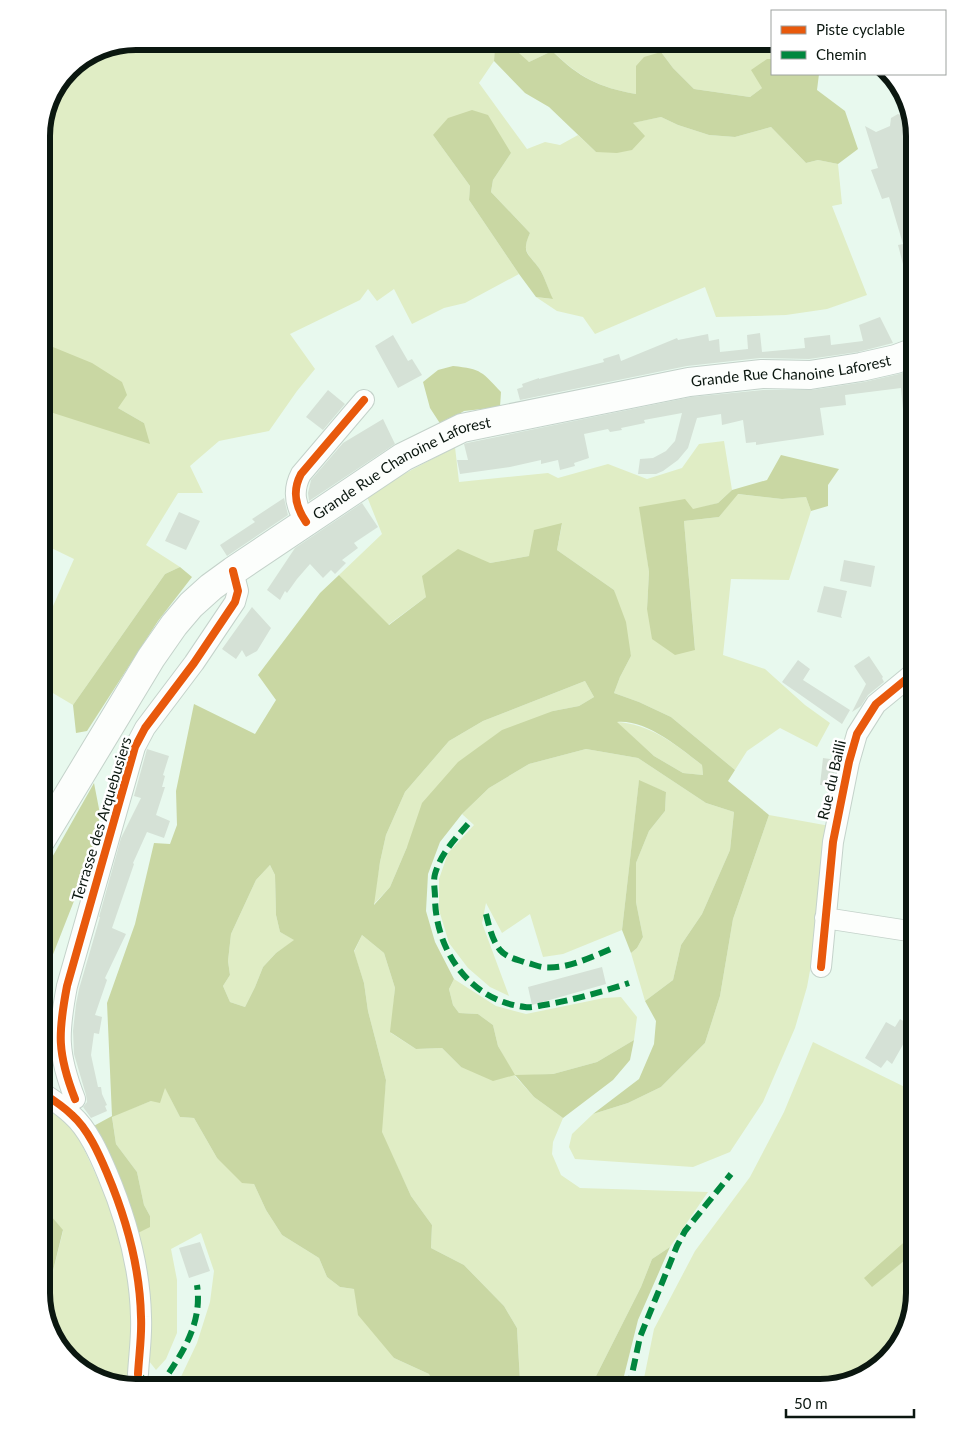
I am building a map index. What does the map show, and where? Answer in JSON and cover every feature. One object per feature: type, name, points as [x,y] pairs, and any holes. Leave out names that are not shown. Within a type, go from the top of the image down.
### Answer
[{"type":"main road","name":"Grande Rue Chanoine Laforest","points":[[50,825],[151,658],[174,625],[191,605],[233,571],[403,457],[462,428],[689,382],[762,374],[810,375],[860,367],[906,355]]},
{"type":"street","points":[[306,522],[299,512],[296,503],[296,484],[301,474],[364,400]]},
{"type":"street","name":"Terrasse des Arquebusiers","points":[[75,1099],[68,1082],[60,1046],[60,1023],[67,986],[135,748],[145,728],[194,663],[235,602],[238,591],[233,571]]},
{"type":"street","name":"Rue du Bailli","points":[[821,967],[833,842],[849,762],[857,734],[876,704],[906,679]]},
{"type":"street","points":[[825,918],[906,931]]},
{"type":"street","points":[[50,1098],[73,1115],[82,1126],[101,1159],[117,1197],[128,1233],[138,1280],[141,1316],[138,1374]]},
{"type":"green space","points":[[136,50],[495,50],[494,61],[479,83],[527,149],[545,142],[560,145],[578,135],[596,152],[632,123],[661,117],[678,125],[709,135],[735,137],[771,127],[806,163],[818,160],[838,164],[842,204],[832,206],[867,295],[827,309],[786,315],[716,317],[705,287],[595,334],[583,317],[557,311],[536,297],[552,299],[545,279],[527,252],[526,244],[530,233],[491,192],[493,180],[511,153],[433,135],[470,186],[469,200],[519,274],[465,303],[444,308],[412,324],[394,289],[377,301],[368,289],[360,300],[290,334],[315,369],[269,431],[219,441],[190,466],[203,493],[178,493],[146,545],[180,567],[165,574],[73,705],[50,691],[50,613],[74,559],[50,547],[50,411],[144,423],[118,408],[50,346],[50,130],[53,113],[68,83],[79,71],[93,61],[103,57],[119,52]]},
{"type":"green space","points":[[495,50],[516,50],[529,62],[552,51],[590,80],[611,88],[636,94],[636,66],[644,57],[661,52],[673,68],[694,89],[750,97],[762,88],[751,70],[767,59],[771,59],[771,75],[819,75],[817,90],[845,111],[858,149],[838,164],[818,160],[806,163],[771,127],[735,137],[709,135],[678,125],[661,117],[633,123],[645,136],[632,150],[617,153],[596,152],[549,107],[525,93],[494,61]]},
{"type":"green space","points":[[502,50],[771,50],[771,59],[767,59],[762,88],[750,97],[694,89],[673,68],[661,52],[636,94],[611,88],[581,75],[552,51],[529,62]]},
{"type":"green space","points":[[472,110],[488,115],[511,153],[493,180],[491,192],[530,233],[526,245],[527,252],[539,268],[553,299],[536,297],[519,274],[469,200],[470,186],[433,135],[448,118]]},
{"type":"green space","points":[[50,346],[92,363],[122,382],[127,395],[118,408],[144,423],[150,444],[50,412]]},
{"type":"green space","points":[[453,366],[476,370],[485,376],[501,392],[500,407],[464,411],[441,425],[430,408],[423,382],[438,370]]},
{"type":"green space","points":[[724,441],[732,490],[718,503],[693,510],[640,507],[649,572],[647,609],[695,649],[684,521],[719,517],[737,494],[782,499],[806,497],[811,511],[789,580],[731,579],[723,655],[765,669],[805,705],[830,723],[817,747],[780,728],[747,751],[735,770],[671,717],[614,693],[631,656],[614,590],[557,550],[562,524],[529,556],[490,563],[426,597],[388,625],[339,575],[382,534],[366,494],[455,447],[459,482],[548,473],[558,478],[608,464],[647,479],[682,468],[699,444]]},
{"type":"green space","points":[[781,455],[839,469],[828,485],[828,506],[811,511],[806,497],[782,499],[738,494],[719,517],[684,521],[695,650],[675,655],[652,639],[647,609],[649,572],[639,507],[685,499],[693,509],[718,503],[732,490],[767,480]]},
{"type":"green space","points":[[562,523],[557,550],[614,590],[626,622],[631,656],[614,693],[671,717],[735,770],[728,781],[769,815],[733,919],[720,996],[705,1043],[661,1087],[628,1103],[593,1114],[639,1079],[654,1044],[656,1021],[645,1001],[673,980],[681,945],[702,914],[730,850],[734,812],[706,803],[638,758],[586,749],[529,764],[489,788],[462,814],[440,842],[428,874],[426,911],[435,942],[454,979],[449,989],[453,1005],[459,1013],[478,1014],[493,1025],[498,1046],[515,1075],[493,1081],[461,1067],[442,1048],[416,1049],[390,1032],[395,988],[384,953],[362,935],[354,951],[364,983],[368,1011],[386,1080],[382,1132],[411,1196],[432,1225],[431,1248],[464,1265],[504,1306],[517,1328],[520,1379],[431,1379],[429,1374],[394,1358],[358,1315],[354,1289],[340,1287],[327,1277],[319,1258],[282,1235],[266,1210],[254,1184],[242,1183],[217,1158],[194,1118],[180,1117],[165,1088],[160,1103],[151,1101],[112,1117],[116,1144],[137,1172],[144,1205],[150,1216],[150,1227],[136,1234],[90,1128],[112,1116],[107,1003],[135,924],[154,843],[170,844],[177,825],[176,791],[194,704],[255,734],[276,700],[258,675],[320,593],[339,575],[389,625],[426,597],[422,576],[458,549],[490,563],[529,556],[534,530]],"holes":[[[585,681],[594,697],[579,706],[553,711],[502,730],[458,762],[422,803],[407,847],[390,887],[374,905],[386,835],[405,792],[449,741],[483,721]],[[617,722],[628,722],[651,730],[684,751],[702,765],[703,775],[683,773],[654,756]],[[270,865],[275,875],[276,915],[280,932],[294,940],[276,953],[263,967],[245,1007],[230,1002],[223,986],[230,975],[228,961],[231,934],[256,880]]]},
{"type":"green space","points":[[180,567],[192,577],[158,621],[87,731],[76,733],[73,705],[165,574]]},
{"type":"green space","points":[[585,681],[594,697],[579,706],[553,711],[407,847],[390,887],[373,905],[386,835],[405,792],[449,741],[483,721]]},
{"type":"green space","points":[[616,722],[640,727],[662,736],[702,765],[703,775],[683,773],[654,756]]},
{"type":"green space","points":[[586,749],[638,758],[706,803],[734,812],[730,850],[702,914],[681,945],[673,980],[645,1001],[631,953],[637,948],[643,937],[636,902],[636,863],[649,831],[665,811],[666,792],[639,781],[622,930],[563,954],[543,957],[530,914],[502,933],[486,903],[482,923],[509,996],[490,987],[468,968],[449,943],[439,910],[439,879],[448,853],[474,825],[462,814],[489,788],[529,764]]},
{"type":"green space","points":[[639,780],[666,792],[665,811],[649,831],[636,863],[636,902],[643,937],[637,948],[631,953],[622,930]]},
{"type":"green space","points":[[94,783],[100,814],[94,850],[52,957],[50,980],[50,861]]},
{"type":"green space","points":[[769,815],[830,826],[814,949],[807,987],[795,1028],[763,1102],[730,1152],[693,1167],[575,1159],[569,1147],[572,1134],[593,1114],[628,1103],[661,1087],[705,1043],[720,996],[733,919]]},
{"type":"green space","points":[[270,865],[275,875],[276,915],[280,932],[295,940],[276,953],[263,967],[245,1007],[230,1002],[223,986],[230,975],[228,961],[231,934],[256,880]]},
{"type":"green space","points":[[362,935],[384,953],[395,988],[391,1033],[416,1049],[442,1048],[461,1067],[514,1075],[498,1046],[493,1025],[478,1014],[459,1013],[453,1005],[449,989],[454,979],[496,1006],[526,1014],[604,998],[621,997],[637,1017],[634,1040],[597,1062],[553,1074],[515,1076],[534,1097],[563,1118],[553,1142],[552,1154],[561,1175],[580,1188],[708,1192],[670,1247],[652,1259],[641,1287],[595,1379],[520,1379],[517,1328],[504,1306],[464,1265],[431,1248],[432,1225],[411,1196],[381,1132],[386,1080],[368,1011],[364,983],[354,952]]},
{"type":"green space","points":[[634,1040],[630,1060],[613,1080],[563,1118],[534,1097],[515,1075],[553,1074],[597,1062]]},
{"type":"green space","points":[[813,1042],[906,1088],[906,1242],[872,1286],[906,1259],[905,1305],[895,1336],[881,1354],[863,1368],[832,1378],[644,1379],[654,1329],[695,1251],[750,1177],[784,1112]]},
{"type":"green space","points":[[165,1087],[180,1117],[194,1118],[217,1158],[254,1184],[266,1210],[282,1235],[319,1258],[327,1277],[340,1287],[354,1289],[394,1358],[429,1374],[431,1379],[180,1379],[197,1343],[210,1302],[214,1271],[201,1233],[171,1249],[177,1280],[177,1333],[166,1359],[156,1370],[149,1361],[136,1234],[150,1216],[144,1205],[137,1172],[116,1144],[112,1116],[151,1101]]},
{"type":"green space","points":[[50,1108],[68,1121],[77,1134],[118,1228],[132,1286],[131,1345],[127,1379],[118,1377],[89,1363],[88,1365],[75,1354],[61,1336],[53,1316],[50,1283],[63,1231],[50,1213]]},
{"type":"green space","points":[[50,1213],[63,1230],[50,1283]]},
{"type":"green space","points":[[906,1240],[906,1259],[872,1287],[864,1278]]},
{"type":"green space","points":[[670,1247],[638,1320],[623,1379],[595,1379],[641,1287],[652,1259]]},
{"type":"building","points":[[898,114],[903,115],[905,124],[906,267],[904,268],[898,245],[903,244],[889,197],[882,199],[871,170],[878,168],[865,126],[876,132],[890,126],[891,118]]},
{"type":"building","points":[[880,317],[893,343],[858,352],[809,359],[760,358],[687,366],[520,400],[517,389],[523,387],[522,384],[539,378],[604,362],[603,359],[619,354],[621,361],[677,338],[678,340],[708,334],[709,341],[719,339],[720,352],[748,349],[747,335],[760,333],[762,352],[805,348],[804,338],[830,335],[831,345],[863,341],[859,325]]},
{"type":"building","points":[[393,335],[408,361],[412,359],[422,375],[398,388],[375,346]]},
{"type":"building","points":[[906,372],[906,431],[901,388],[845,395],[846,405],[820,408],[824,435],[756,445],[756,442],[746,443],[743,420],[722,425],[721,414],[697,418],[688,448],[678,460],[656,474],[638,474],[640,459],[653,458],[666,451],[675,441],[682,413],[644,420],[645,423],[621,428],[622,430],[610,432],[608,429],[584,434],[589,458],[574,463],[575,466],[560,470],[558,460],[541,464],[541,460],[510,467],[460,474],[457,460],[468,460],[464,444],[467,443],[691,397],[763,390],[812,390],[864,382]]},
{"type":"building","points":[[328,390],[345,404],[323,430],[306,417]]},
{"type":"building","points":[[383,419],[395,444],[309,501],[308,493],[311,480],[343,443]]},
{"type":"building","points":[[284,498],[288,515],[227,556],[220,545],[255,522],[252,519]]},
{"type":"building","points":[[362,503],[378,527],[354,543],[358,548],[342,560],[346,563],[335,574],[331,570],[323,578],[310,564],[287,593],[285,591],[280,600],[267,590],[295,548]]},
{"type":"building","points":[[179,512],[200,521],[186,550],[165,541]]},
{"type":"building","points":[[844,560],[875,566],[871,587],[840,581]]},
{"type":"building","points":[[824,586],[847,591],[842,618],[817,612]]},
{"type":"building","points":[[252,607],[271,628],[257,651],[246,657],[242,650],[236,659],[222,649]]},
{"type":"building","points":[[869,656],[883,677],[884,682],[868,695],[861,706],[852,712],[866,684],[854,666]]},
{"type":"building","points":[[798,660],[810,669],[803,680],[850,710],[842,724],[782,682]]},
{"type":"building","points":[[147,749],[169,756],[163,775],[165,776],[162,787],[165,787],[156,815],[170,821],[164,838],[147,832],[133,863],[112,928],[126,934],[105,978],[107,980],[95,1015],[102,1017],[99,1034],[94,1033],[91,1055],[98,1087],[101,1087],[107,1111],[91,1118],[83,1107],[87,1102],[86,1095],[74,1054],[73,1031],[76,1004],[121,838],[141,798],[134,796]]},
{"type":"building","points":[[823,758],[837,760],[832,786],[820,785]]},
{"type":"building","points":[[602,967],[606,984],[532,1005],[528,987]]},
{"type":"building","points":[[900,1019],[906,1023],[906,1039],[892,1064],[887,1060],[881,1068],[865,1058],[886,1022],[895,1027]]},
{"type":"building","points":[[200,1242],[210,1271],[189,1278],[179,1248]]},
{"type":"marked path","points":[[468,824],[441,859],[435,874],[434,883],[441,935],[459,969],[472,983],[487,995],[505,1003],[525,1007],[555,1003],[629,983]]},
{"type":"marked path","points":[[486,914],[493,937],[500,950],[511,958],[538,966],[561,967],[570,965],[613,948]]},
{"type":"marked path","points":[[631,1379],[640,1337],[677,1246],[685,1231],[731,1174]]},
{"type":"marked path","points":[[165,1379],[182,1352],[193,1327],[197,1314],[197,1285]]},
{"type":"marked path","points":[[138,1374],[143,1379]]},
{"type":"cycle path","points":[[306,522],[297,504],[296,486],[298,480],[301,474],[364,400]]},
{"type":"cycle path","points":[[75,1099],[62,1055],[61,1030],[64,1002],[135,747],[145,728],[194,663],[235,602],[238,591],[233,571]]},
{"type":"cycle path","points":[[821,967],[833,842],[849,762],[857,734],[876,704],[906,679]]},
{"type":"cycle path","points":[[50,1098],[78,1121],[92,1142],[114,1190],[126,1225],[135,1262],[140,1299],[141,1331],[138,1374]]}]
